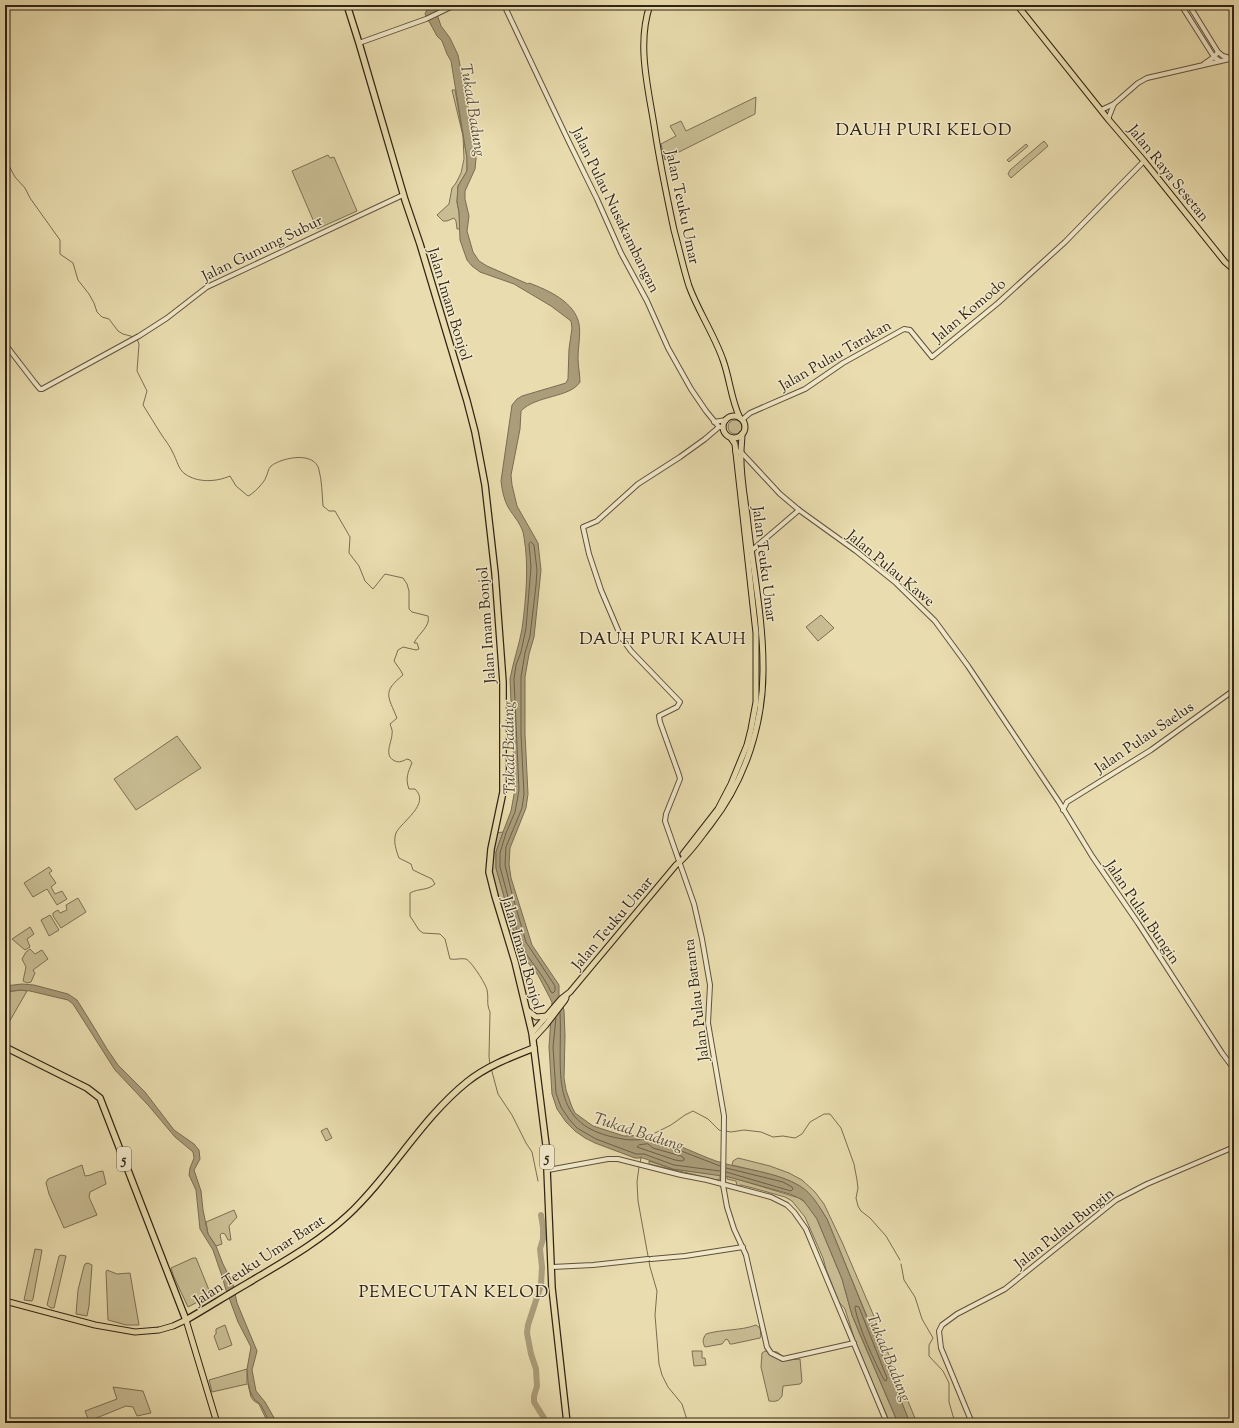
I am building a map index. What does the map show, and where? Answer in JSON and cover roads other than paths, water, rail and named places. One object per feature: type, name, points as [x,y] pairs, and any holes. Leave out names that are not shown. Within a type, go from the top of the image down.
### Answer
[{"type":"highway","name":"Jalan Imam Bonjol","points":[[347,5],[403,195],[439,306],[470,413],[486,489],[502,648],[503,682],[503,792],[489,868],[495,896],[511,946],[533,1036],[545,1134],[548,1170],[552,1288],[567,1423]]},
{"type":"highway","name":"5","points":[[5,1048],[87,1088],[100,1098],[186,1320]]},
{"type":"highway","name":"Jalan Teuku Umar Barat","points":[[186,1320],[279,1265],[332,1229],[364,1198],[444,1104],[464,1084],[486,1069],[534,1048]]},
{"type":"main road","name":"Jalan Teuku Umar","points":[[650,5],[645,33],[644,58],[656,140],[668,204],[687,279],[696,303],[710,327],[723,360],[734,405],[741,419]]},
{"type":"main road","name":"Jalan Raya Sesetan","points":[[1017,5],[1108,119],[1234,270]]},
{"type":"main road","name":"Jalan Teuku Umar","points":[[732,417],[734,405]]},
{"type":"main road","points":[[732,417],[741,419],[745,427],[742,434],[737,438],[731,438],[726,435],[721,427],[726,420],[732,417]]},
{"type":"main road","name":"Jalan Teuku Umar","points":[[679,862],[722,802],[742,759],[754,718],[756,633],[738,451],[742,434]]},
{"type":"main road","name":"Jalan Teuku Umar","points":[[533,1036],[679,862],[727,802],[745,765],[756,730],[761,702],[763,667],[762,636],[738,451],[731,438]]},
{"type":"main road","points":[[527,1010],[536,1017],[549,1016]]},
{"type":"main road","name":"Jalan Teuku Umar Barat","points":[[5,1301],[95,1325],[135,1332],[159,1330],[176,1325],[186,1320]]},
{"type":"main road","points":[[186,1320],[217,1423]]},
{"type":"street","points":[[359,42],[426,19],[455,5]]},
{"type":"street","name":"Jalan Pulau Nusakambangan","points":[[504,5],[597,199],[621,253],[647,301],[668,348],[691,389],[714,422],[721,427]]},
{"type":"street","points":[[1181,5],[1214,57],[1220,61]]},
{"type":"street","points":[[1189,5],[1218,52],[1223,56],[1232,58]]},
{"type":"street","points":[[1202,65],[1214,57],[1218,52]]},
{"type":"street","points":[[1101,110],[1114,104],[1143,80],[1232,58]]},
{"type":"street","points":[[1108,119],[1114,104]]},
{"type":"street","name":"Jalan Komodo","points":[[932,357],[1022,281],[1065,242],[1144,161]]},
{"type":"street","name":"Jalan Gunung Subur","points":[[5,344],[41,390],[139,336],[167,318],[207,287],[403,195]]},
{"type":"street","name":"Jalan Pulau Tarakan","points":[[741,419],[750,413],[805,389],[843,363],[904,329],[910,330],[932,357]]},
{"type":"street","points":[[714,422],[726,420]]},
{"type":"street","name":"Jalan Pulau Batanta","points":[[721,427],[680,457],[638,484],[597,521],[583,527],[589,554],[601,590],[621,637],[631,650],[680,702],[677,707],[659,716],[680,775],[680,779],[665,817],[665,824],[694,904],[710,985],[708,1023],[724,1116],[723,1185]]},
{"type":"street","name":"Jalan Pulau Kawe","points":[[738,451],[774,489],[799,510],[856,551],[896,584],[935,621],[968,666],[1062,808]]},
{"type":"street","points":[[751,550],[799,510]]},
{"type":"street","name":"Jalan Pulau Saelus","points":[[1067,802],[1151,750],[1234,690]]},
{"type":"street","points":[[1059,802],[1067,802]]},
{"type":"street","points":[[1062,808],[1067,802]]},
{"type":"street","name":"Jalan Pulau Bungin","points":[[1062,808],[1092,856],[1234,1069]]},
{"type":"street","name":"Jalan Pulau Bungin","points":[[972,1423],[941,1348],[939,1331],[944,1322],[1012,1285],[1116,1200],[1147,1184],[1234,1147]]},
{"type":"street","points":[[548,1170],[611,1159],[641,1164],[707,1180],[771,1197],[787,1205],[806,1229],[887,1423]]},
{"type":"street","points":[[723,1185],[727,1206],[734,1229],[743,1247],[748,1264],[767,1347],[771,1353],[783,1359],[854,1343]]},
{"type":"street","points":[[552,1267],[593,1265],[685,1256],[743,1247]]},
{"type":"water","name":"Tukad Badung","points":[[429,5],[436,5],[436,11],[441,26],[450,38],[458,55],[475,134],[475,169],[465,191],[465,199],[469,216],[467,231],[473,252],[479,261],[487,266],[528,284],[529,283],[544,289],[560,298],[572,309],[580,328],[578,358],[580,382],[569,391],[535,402],[521,411],[520,429],[511,475],[517,506],[538,543],[541,570],[534,637],[525,677],[525,734],[528,794],[526,808],[510,848],[509,864],[511,878],[532,945],[559,985],[559,995],[564,1010],[564,1078],[566,1090],[575,1113],[593,1126],[624,1136],[650,1135],[656,1137],[656,1139],[679,1146],[716,1161],[780,1177],[804,1189],[815,1201],[827,1219],[910,1423],[898,1423],[852,1315],[842,1279],[817,1219],[803,1200],[790,1194],[729,1177],[673,1169],[643,1158],[635,1158],[585,1138],[566,1122],[557,1109],[552,1094],[549,1047],[552,1002],[538,975],[522,955],[518,946],[496,868],[496,852],[511,811],[515,789],[510,679],[522,629],[527,571],[526,548],[523,533],[520,525],[510,511],[503,495],[501,481],[512,405],[522,396],[566,383],[568,379],[569,349],[572,328],[571,321],[551,306],[514,284],[480,272],[467,260],[460,240],[459,212],[457,202],[458,186],[467,171],[467,158],[451,61],[442,41],[437,36],[425,14]]},
{"type":"water","points":[[22,984],[34,985],[68,994],[77,1000],[118,1065],[145,1092],[174,1130],[194,1144],[199,1150],[200,1159],[194,1170],[201,1191],[208,1234],[216,1246],[233,1284],[237,1303],[257,1351],[252,1370],[256,1391],[265,1402],[277,1423],[270,1423],[261,1405],[254,1399],[250,1391],[247,1369],[251,1347],[238,1322],[213,1250],[200,1229],[196,1190],[189,1175],[194,1158],[193,1152],[175,1137],[148,1105],[115,1070],[73,1004],[68,1000],[30,991],[21,990],[5,992],[5,986]]},
{"type":"waterway","points":[[5,158],[15,177],[25,188],[30,198],[60,240],[60,254],[73,263],[78,280],[89,294],[97,312],[102,317],[109,319],[118,331],[134,337]]},
{"type":"waterway","points":[[137,339],[139,344],[137,371],[147,391],[143,405],[170,448],[179,467],[185,474],[196,479],[207,481],[230,476],[236,486],[248,496],[261,485],[270,467],[276,463],[290,458],[305,458],[312,460],[319,470],[323,506],[329,511],[335,511],[350,537],[349,553],[359,566],[365,581],[373,589],[385,574],[403,578],[409,591],[409,609],[412,612],[428,616],[428,623],[426,627],[414,643],[417,643],[419,649],[416,650],[403,647],[398,650],[394,661],[403,675],[392,686],[389,695],[389,699],[397,718],[390,724],[392,733],[389,756],[396,762],[401,762],[407,759],[410,760],[412,763],[409,769],[407,782],[409,789],[415,789],[419,795],[417,807],[396,833],[395,846],[399,858],[411,864],[413,870],[432,879],[435,884],[429,888],[410,893],[410,916],[419,930],[423,933],[440,934],[445,939],[450,959],[466,959],[478,973],[486,987],[490,1012],[490,1065]]},
{"type":"waterway","points":[[491,1068],[498,1094],[512,1115],[532,1152],[538,1181]]},
{"type":"waterway","points":[[649,1136],[671,1125],[693,1111],[708,1119],[722,1131]]},
{"type":"waterway","points":[[725,1131],[731,1132],[744,1130],[761,1132],[773,1137],[783,1136],[795,1138],[802,1134],[810,1122],[824,1114],[830,1114],[841,1128],[854,1164],[858,1188],[856,1198],[858,1206],[861,1211],[870,1218],[886,1236],[900,1260]]},
{"type":"waterway","points":[[640,1164],[641,1157]]},
{"type":"waterway","points":[[639,1167],[637,1182],[638,1201],[650,1267],[657,1291],[655,1315],[659,1364],[662,1375],[668,1387],[682,1404],[688,1423]]},
{"type":"waterway","points":[[541,1215],[543,1227],[543,1239],[540,1249],[542,1267],[541,1285],[528,1325],[527,1333],[531,1354],[536,1369],[537,1386],[534,1402],[544,1418],[545,1423]]},
{"type":"waterway","points":[[901,1264],[904,1280],[915,1297],[922,1319],[933,1338],[929,1345],[929,1356],[943,1371],[949,1383],[949,1402],[953,1416],[957,1423]]},
{"type":"district","name":"DAUH PURI KELOD","points":[[924,129]]},
{"type":"district","name":"DAUH PURI KAUH","points":[[663,638]]},
{"type":"district","name":"PEMECUTAN KELOD","points":[[454,1291]]}]
